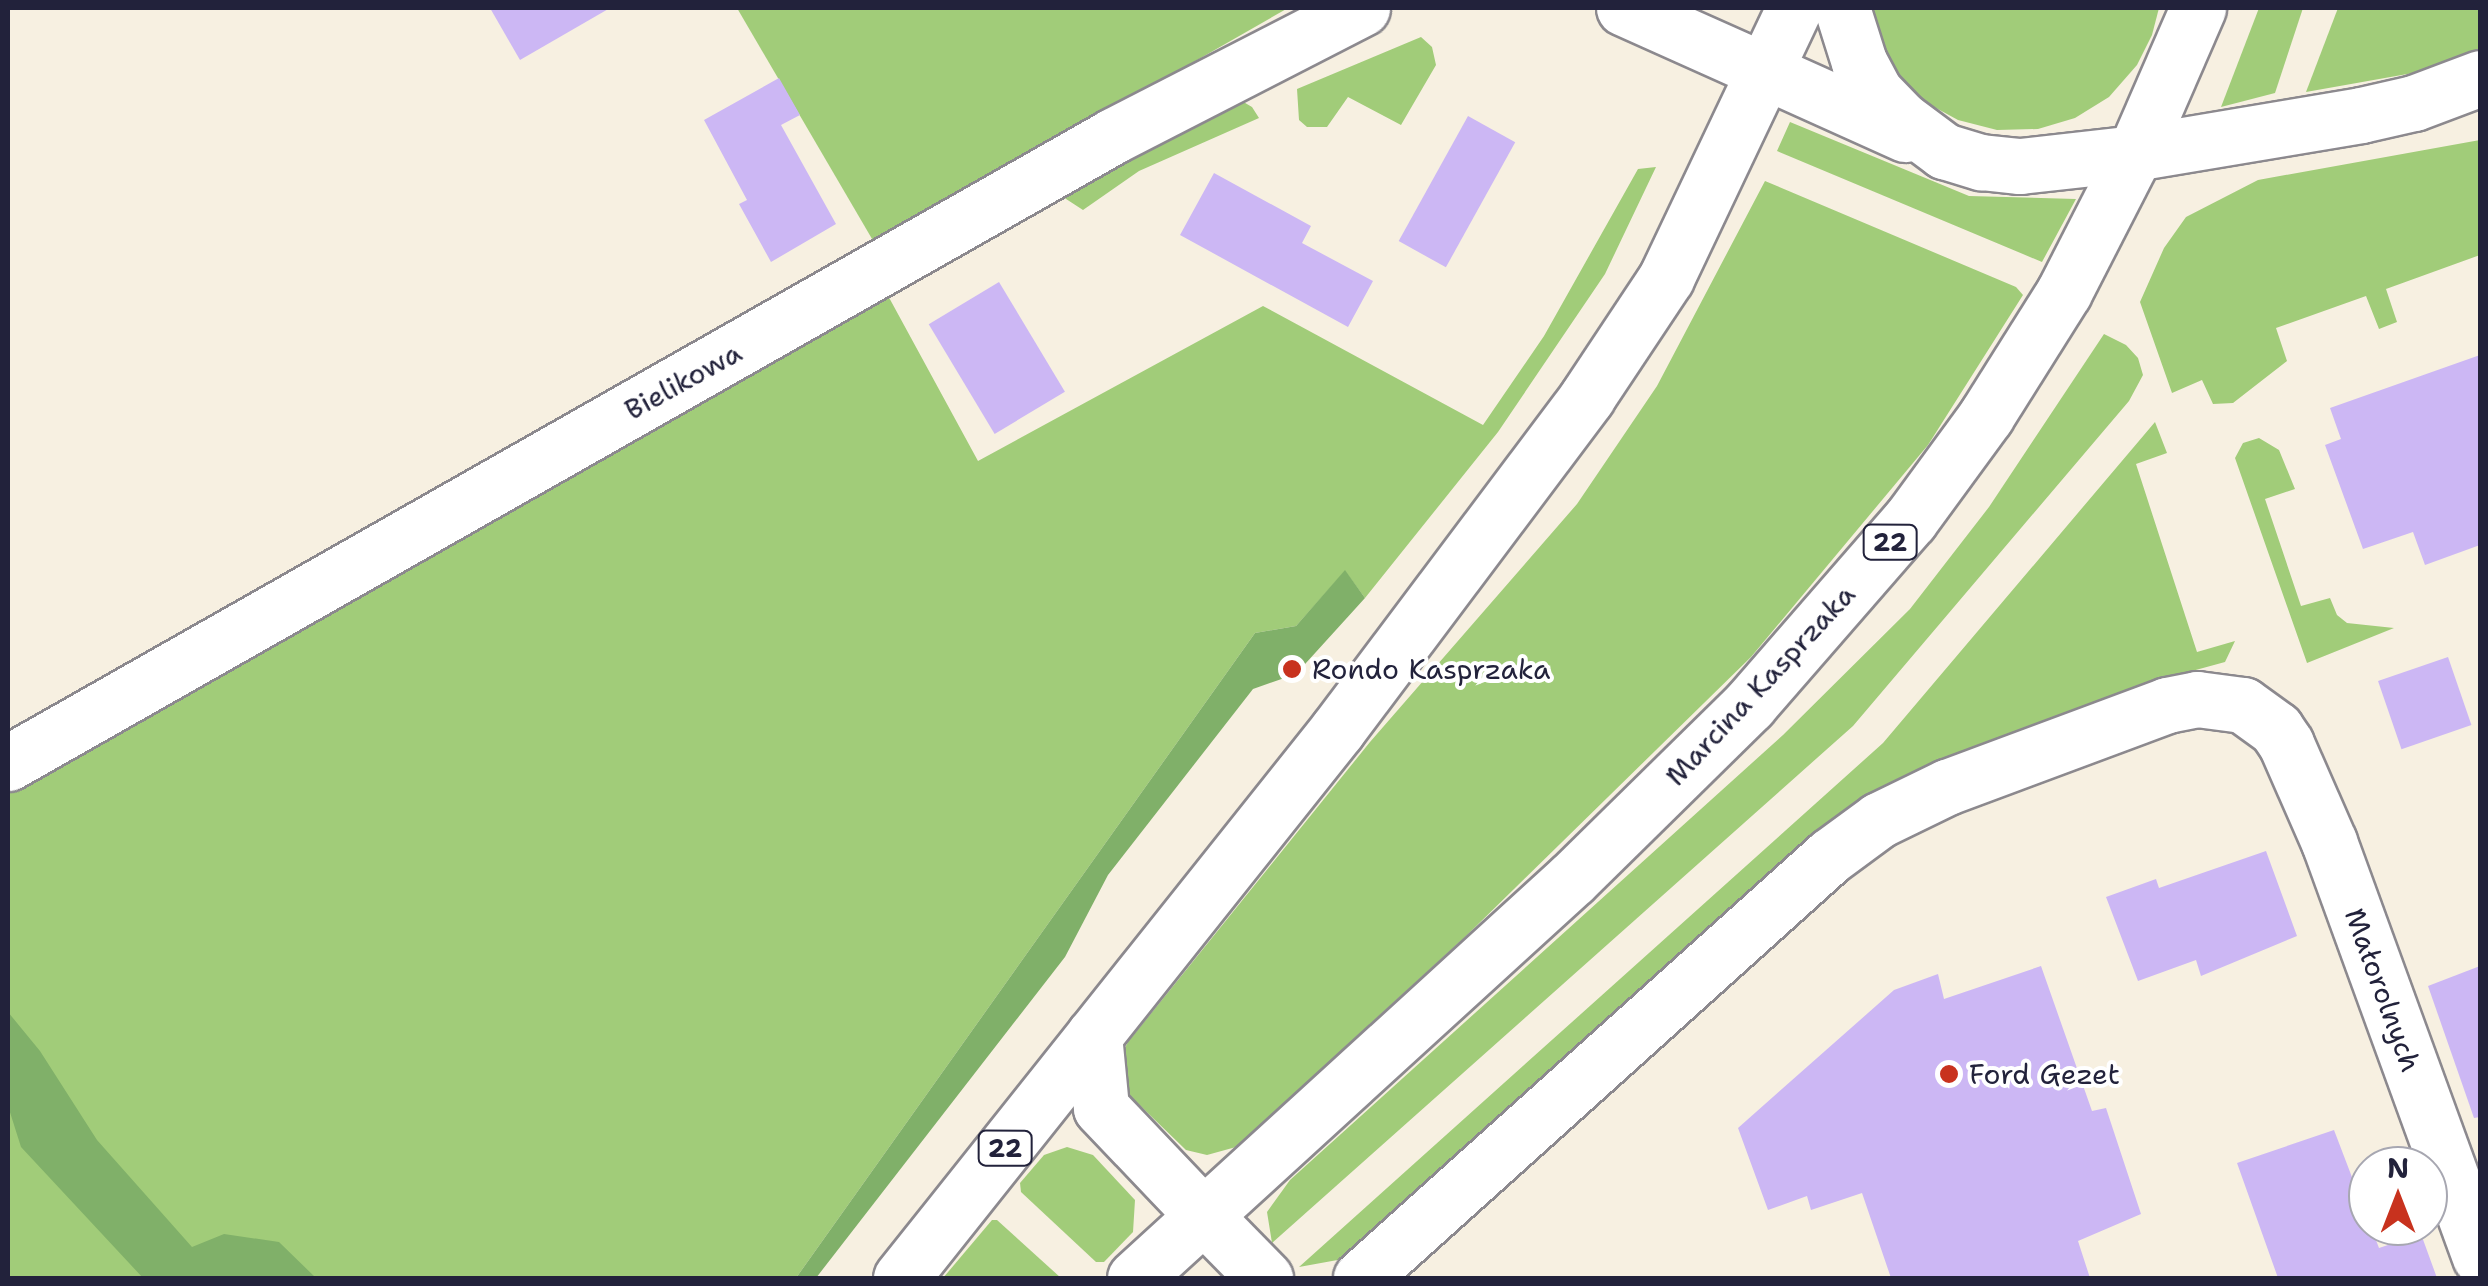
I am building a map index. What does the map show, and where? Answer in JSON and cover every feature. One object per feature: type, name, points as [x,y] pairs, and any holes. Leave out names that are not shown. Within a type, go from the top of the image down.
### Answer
[{"type":"main road","name":"Bielikowa","points":[[8,763],[1113,136],[1362,8]]},
{"type":"main road","points":[[1624,8],[1944,151],[1981,162],[2020,166],[2136,152],[2361,115],[2414,103],[2480,78]]},
{"type":"main road","name":"22","points":[[901,1278],[1350,714],[1587,397],[1666,278],[1794,8]]},
{"type":"main road","points":[[1842,8],[1854,52],[1875,92],[1901,119],[1944,151]]},
{"type":"main road","name":"22","points":[[2136,152],[2196,10]]},
{"type":"main road","name":"Marcina Kasprzaka","points":[[1135,1278],[1573,878],[1749,704],[1910,520],[1986,416],[2064,292],[2136,152]]},
{"type":"main road","name":"Małorolnych","points":[[1361,1278],[1830,856],[1879,820],[1947,787],[2167,706],[2197,699],[2244,704],[2276,729],[2328,842],[2480,1256]]},
{"type":"main road","points":[[1094,1035],[1096,1090],[1109,1121],[1265,1278]]},
{"type":"green space","points":[[737,8],[1288,8],[875,244]]},
{"type":"green space","points":[[1868,8],[2159,8],[2152,35],[2137,65],[2109,97],[2075,118],[2038,129],[1997,130],[1958,120],[1925,102],[1897,75],[1878,46]]},
{"type":"green space","points":[[2259,8],[2303,8],[2275,93],[2221,107]]},
{"type":"green space","points":[[2338,8],[2480,8],[2480,49],[2413,73],[2306,92]]},
{"type":"green space","points":[[1421,37],[1432,47],[1436,65],[1401,125],[1348,97],[1327,127],[1307,127],[1299,120],[1297,89]]},
{"type":"green space","points":[[1235,97],[1252,107],[1259,118],[1139,171],[1083,210],[1063,197],[886,292],[978,461],[1263,306],[1483,425],[1544,336],[1638,169],[1656,167],[1605,274],[1498,432],[1365,598],[1345,571],[1296,626],[1255,633],[796,1278],[8,1278],[8,791],[885,292],[881,283],[1120,148]]},
{"type":"green space","points":[[1790,122],[1969,196],[2076,199],[2042,262],[1777,151]]},
{"type":"green space","points":[[2480,140],[2480,255],[2386,289],[2397,322],[2379,329],[2366,296],[2276,328],[2287,361],[2233,403],[2213,404],[2202,380],[2172,393],[2140,302],[2164,248],[2186,217],[2258,180]]},
{"type":"green space","points":[[1765,181],[2016,287],[2023,295],[1928,445],[1751,657],[1465,937],[1236,1147],[1207,1155],[1186,1150],[1125,1091],[1120,1057],[1128,1042],[1370,742],[1577,504],[1657,386]]},
{"type":"green space","points":[[2104,334],[2126,345],[2138,358],[2143,375],[2129,401],[1853,726],[1272,1243],[1267,1212],[1290,1180],[1783,735],[1910,609],[1989,507]]},
{"type":"green space","points":[[2155,422],[2167,453],[2136,464],[2197,652],[2235,641],[2225,662],[2181,674],[1901,784],[1343,1259],[1299,1267],[1883,743]]},
{"type":"green space","points":[[2259,438],[2279,450],[2295,489],[2265,499],[2301,606],[2330,598],[2337,615],[2347,623],[2394,628],[2307,663],[2235,458],[2243,443]]},
{"type":"green space","points":[[1345,570],[1365,598],[1296,674],[1253,689],[1108,875],[1065,957],[816,1278],[796,1278],[1255,633],[1296,626]]},
{"type":"green space","points":[[8,1012],[40,1051],[97,1140],[192,1247],[224,1234],[279,1242],[316,1278],[143,1278],[21,1147],[8,1106]]},
{"type":"green space","points":[[1067,1147],[1093,1155],[1135,1200],[1133,1232],[1104,1262],[1096,1262],[1021,1192],[1020,1183],[1044,1155]]},
{"type":"green space","points":[[992,1220],[997,1220],[1061,1278],[943,1278]]},
{"type":"building","points":[[490,8],[610,8],[520,60]]},
{"type":"building","points":[[779,78],[800,115],[781,125],[836,224],[771,262],[739,204],[747,200],[704,120]]},
{"type":"building","points":[[1468,116],[1515,142],[1446,267],[1399,241]]},
{"type":"building","points":[[1214,173],[1311,226],[1302,243],[1373,281],[1348,327],[1180,235]]},
{"type":"building","points":[[999,282],[1065,392],[995,434],[929,324]]},
{"type":"building","points":[[2480,355],[2480,545],[2425,565],[2413,532],[2363,549],[2325,445],[2341,439],[2330,408]]},
{"type":"building","points":[[2448,657],[2471,725],[2401,749],[2378,681]]},
{"type":"building","points":[[2266,851],[2297,936],[2201,976],[2196,960],[2138,981],[2106,897],[2156,879],[2159,888]]},
{"type":"building","points":[[2041,966],[2092,1111],[2106,1108],[2141,1214],[2078,1241],[2090,1278],[1891,1278],[1862,1193],[1811,1210],[1807,1196],[1768,1210],[1738,1128],[1894,990],[1938,974],[1944,999]]},
{"type":"building","points":[[2480,966],[2480,1117],[2474,1118],[2428,986]]},
{"type":"building","points":[[2334,1130],[2348,1167],[2348,1246],[2425,1246],[2437,1278],[2278,1278],[2237,1163]]},
{"type":"place","name":"Rondo Kasprzaka","points":[[1292,669]]},
{"type":"place","name":"Ford Gezet","points":[[1949,1074]]}]
